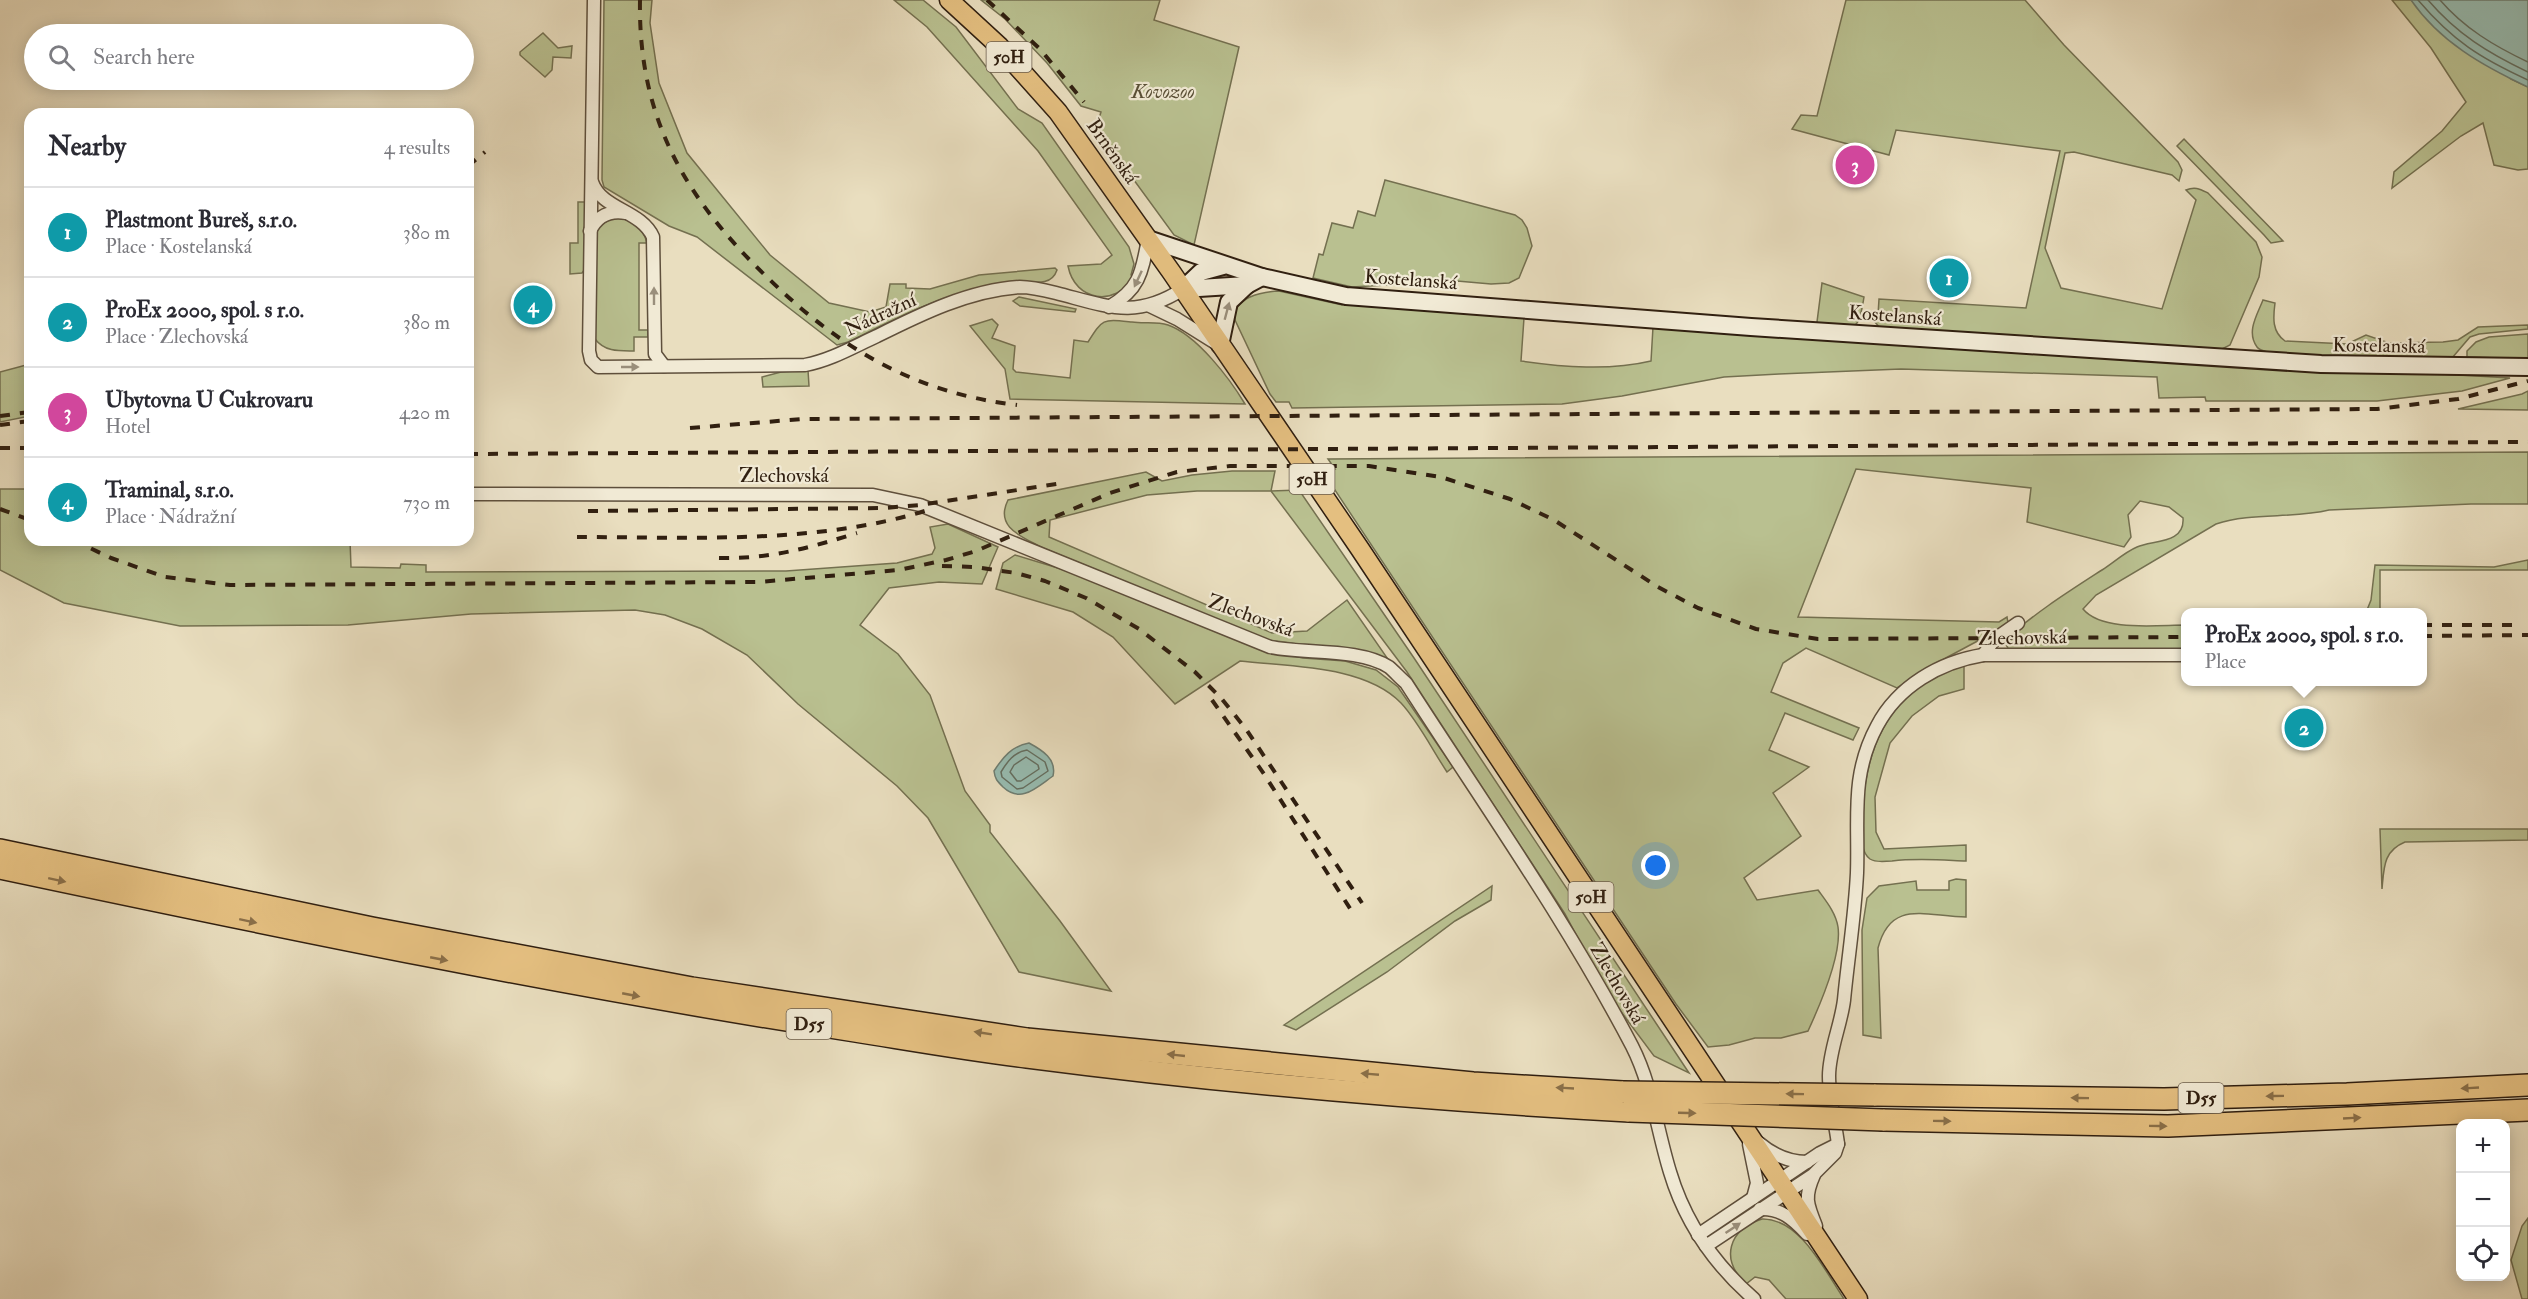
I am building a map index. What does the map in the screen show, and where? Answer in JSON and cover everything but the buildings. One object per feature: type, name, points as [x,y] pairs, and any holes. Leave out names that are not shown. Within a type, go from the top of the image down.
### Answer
[{"type":"highway","name":"D55","points":[[0,850],[372,928],[669,984],[1027,1039],[1473,1083],[1626,1101],[1883,1120],[2168,1126],[2528,1110]]},
{"type":"highway","name":"D55","points":[[0,868],[368,946],[687,1005],[1025,1057],[1329,1090],[1475,1103],[1874,1095],[2164,1099],[2347,1094],[2528,1085]]},
{"type":"main road","name":"Brněnská","points":[[949,0],[999,46],[1051,104],[1148,239],[1220,345]]},
{"type":"main road","name":"Kostelanská","points":[[1148,239],[1223,266],[1346,296],[1750,327],[2321,364],[2528,367]]},
{"type":"main road","points":[[1183,289],[1201,272],[1223,266]]},
{"type":"main road","points":[[1220,345],[1227,306],[1231,299],[1247,285],[1262,277]]},
{"type":"main road","points":[[1183,289],[1247,285]]},
{"type":"main road","name":"50H","points":[[1220,345],[1372,568],[1858,1299]]},
{"type":"street","name":"Nádražní","points":[[594,0],[589,322],[590,355],[596,365],[601,368],[799,365],[819,362],[938,308],[1007,289],[1024,287],[1108,307],[1150,306],[1183,289]]},
{"type":"street","points":[[591,181],[595,191],[602,198],[646,225],[653,237],[655,354],[664,366]]},
{"type":"street","points":[[590,231],[597,220],[608,214],[613,212],[628,214]]},
{"type":"street","points":[[1108,307],[1127,294],[1138,282],[1148,239]]},
{"type":"street","name":"Nádražní","points":[[1150,306],[1220,345]]},
{"type":"street","name":"Zlechovská","points":[[474,494],[873,495],[920,505],[1270,646],[1294,652],[1347,654],[1368,658],[1389,667],[1406,683],[1551,905],[1633,1047],[1650,1095],[1674,1184],[1698,1234],[1721,1267],[1754,1299]]},
{"type":"street","points":[[1983,656],[1995,639],[2018,623]]},
{"type":"street","name":"Zlechovská","points":[[1838,1144],[1829,1074],[1842,1015],[1852,922],[1857,873],[1856,824],[1861,767],[1878,723],[1910,687],[1943,667],[1966,658],[2181,655]]},
{"type":"street","points":[[1743,1129],[1764,1147],[1779,1156],[1794,1162],[1807,1162]]},
{"type":"street","points":[[1743,1129],[1756,1170],[1757,1183],[1753,1198]]},
{"type":"street","points":[[1706,1246],[1760,1209],[1807,1162],[1838,1144]]},
{"type":"street","points":[[1836,1268],[1820,1237],[1806,1199],[1815,1173],[1835,1153],[1838,1144]]},
{"type":"street","points":[[1698,1234],[1753,1198],[1815,1173]]},
{"type":"street","points":[[1760,1209],[1772,1208],[1790,1216],[1836,1268]]},
{"type":"green space","points":[[604,0],[652,0],[650,23],[659,83],[687,153],[770,255],[829,303],[870,312],[886,307],[890,284],[906,284],[906,288],[930,289],[979,275],[1055,268],[1057,270],[1054,276],[1040,282],[1009,282],[950,296],[837,345],[697,237],[669,226],[604,187],[602,180]]},
{"type":"green space","points":[[894,0],[923,0],[956,27],[1018,109],[1042,123],[1129,247],[1134,264],[1131,275],[1134,277],[1126,287],[1117,293],[1097,296],[1079,287],[1072,278],[1068,266],[1101,264],[1112,255],[1038,151],[927,27]]},
{"type":"green space","name":"Kovozoo","points":[[981,0],[1160,0],[1154,20],[1239,47],[1194,245],[1174,235],[1096,128],[1101,112],[1081,106],[1047,63],[1005,19]]},
{"type":"green space","points":[[1846,0],[2025,0],[2064,45],[2178,162],[2182,170],[2179,181],[2172,175],[2074,152],[2065,153],[2045,248],[2061,288],[2162,309],[2196,200],[2186,190],[2200,189],[2208,193],[2256,242],[2262,257],[2259,277],[2230,345],[2218,351],[1880,328],[1875,322],[1879,299],[2026,308],[2060,151],[1896,130],[1889,155],[1792,129],[1801,115],[1817,116]]},
{"type":"green space","points":[[2392,0],[2411,0],[2511,79],[2528,87],[2528,169],[2518,170],[2494,165],[2483,123],[2461,136],[2392,188],[2394,172],[2442,131],[2466,102],[2431,48]]},
{"type":"green space","points":[[543,33],[558,48],[572,46],[571,58],[553,57],[552,70],[545,77],[520,55],[520,52]]},
{"type":"green space","points":[[2184,139],[2283,241],[2271,243],[2177,146]]},
{"type":"green space","points":[[1385,180],[1515,215],[1522,220],[1532,246],[1519,278],[1509,283],[1491,284],[1457,281],[1352,287],[1313,278],[1319,254],[1323,255],[1332,223],[1353,228],[1358,211],[1375,216]]},
{"type":"green space","points":[[578,202],[585,202],[585,269],[582,273],[570,274],[570,243],[578,243]]},
{"type":"green space","points":[[615,217],[636,225],[643,232],[647,243],[639,243],[639,330],[648,330],[648,337],[634,337],[634,351],[608,349],[595,339],[592,243],[598,226]]},
{"type":"green space","points":[[1822,283],[1864,297],[1857,323],[1848,327],[1817,322]]},
{"type":"green space","points":[[1279,291],[1342,305],[1344,302],[1524,318],[1521,361],[1570,366],[1619,366],[1651,361],[1653,327],[2510,378],[2462,391],[2377,401],[2206,401],[2205,397],[2159,398],[2157,377],[1901,369],[1724,377],[1622,396],[1562,404],[1292,408],[1289,402],[1276,402],[1270,394],[1235,320],[1235,312],[1243,301],[1257,295]]},
{"type":"green space","points":[[1019,297],[1076,309],[1075,312],[1020,306],[1013,301]]},
{"type":"green space","points":[[2263,300],[2275,303],[2276,329],[2285,341],[2347,344],[2366,335],[2389,343],[2443,342],[2458,340],[2478,327],[2528,325],[2528,329],[2470,337],[2452,358],[2317,358],[2289,355],[2268,352],[2257,347],[2254,341],[2252,329]]},
{"type":"green space","points":[[992,319],[998,325],[992,338],[1015,346],[1013,369],[1016,372],[1070,378],[1074,340],[1088,342],[1101,324],[1115,320],[1168,325],[1190,338],[1212,359],[1245,404],[1010,399],[1005,369],[970,326]]},
{"type":"green space","points":[[2528,334],[2528,359],[2467,357],[2467,351],[2476,342],[2489,337]]},
{"type":"green space","points":[[24,366],[24,417],[0,422],[0,372]]},
{"type":"green space","points":[[808,370],[809,386],[763,387],[762,377],[781,372]]},
{"type":"green space","points":[[2528,391],[2528,410],[2458,409],[2522,394]]},
{"type":"green space","points":[[2528,452],[2528,504],[2329,510],[2230,520],[2216,524],[2096,595],[2083,609],[2103,621],[2117,624],[2181,625],[2181,649],[2009,650],[2004,641],[2039,612],[2137,547],[2174,537],[2179,533],[2183,518],[2169,507],[2140,501],[2128,515],[2131,537],[2124,547],[2027,522],[2031,488],[1856,469],[1798,617],[1999,622],[2007,617],[2008,623],[1929,667],[1897,688],[1806,648],[1783,663],[1771,692],[1859,728],[1853,740],[1785,713],[1769,750],[1809,767],[1773,793],[1801,836],[1744,878],[1757,900],[1818,890],[1837,922],[1837,951],[1829,980],[1808,1031],[1781,1038],[1755,1038],[1729,1045],[1708,1047],[1676,1004],[1321,469],[1335,469],[1328,459]]},
{"type":"green space","points":[[1232,471],[1275,471],[1271,491],[1197,491],[1147,495],[1050,520],[1049,537],[1272,633],[1307,631],[1347,600],[1392,665],[1292,643],[1267,640],[1043,548],[1019,535],[1008,525],[1005,518],[1008,500],[1146,472],[1162,481]]},
{"type":"green space","points":[[0,489],[24,489],[24,546],[350,546],[351,567],[400,568],[401,564],[426,565],[426,572],[786,571],[897,563],[932,554],[935,548],[930,527],[948,524],[998,547],[982,584],[939,582],[889,588],[860,625],[898,654],[930,695],[965,791],[990,825],[990,832],[1060,921],[1111,991],[1019,972],[928,818],[897,786],[798,704],[747,655],[702,629],[665,615],[635,610],[471,614],[348,625],[180,626],[64,603],[0,570]]},
{"type":"green space","points":[[1299,490],[1414,658],[1689,1073],[1654,1056],[1607,993],[1565,914],[1407,672],[1271,491]]},
{"type":"green space","points":[[1015,555],[1071,572],[1259,648],[1303,658],[1345,661],[1376,670],[1398,687],[1453,767],[1447,772],[1407,710],[1386,691],[1367,681],[1325,670],[1240,661],[1175,704],[1113,637],[1073,612],[996,589],[1003,563]]},
{"type":"green space","points":[[2528,560],[2528,570],[2380,570],[2380,608],[2368,608],[2371,600],[2375,565],[2494,567]]},
{"type":"green space","points":[[1964,665],[1964,689],[1939,696],[1912,716],[1890,743],[1875,797],[1876,832],[1884,849],[1966,845],[1966,861],[1920,859],[1881,862],[1872,860],[1864,851],[1862,829],[1863,800],[1875,745],[1893,713],[1906,699],[1921,686]]},
{"type":"green space","points":[[2380,829],[2528,829],[2528,840],[2405,842],[2392,850],[2386,861],[2382,889]]},
{"type":"green space","points":[[1966,880],[1966,917],[1924,914],[1901,916],[1884,932],[1878,948],[1881,1038],[1863,1035],[1862,930],[1867,898],[1879,886],[1916,881],[1917,890],[1949,890],[1949,881]]},
{"type":"green space","points":[[1492,886],[1491,900],[1455,921],[1387,972],[1296,1030],[1284,1025]]},
{"type":"green space","points":[[2528,1218],[2528,1299],[2522,1299],[2511,1260],[2522,1226]]},
{"type":"green space","points":[[1762,1219],[1776,1221],[1800,1236],[1820,1261],[1844,1299],[1786,1299],[1769,1280],[1755,1277],[1746,1284],[1733,1265],[1732,1246],[1742,1230]]},
{"type":"water","points":[[2411,0],[2528,0],[2528,87],[2479,61],[2449,40],[2435,28]]},
{"type":"water","points":[[1029,743],[1051,760],[1053,776],[1029,792],[1016,794],[1001,785],[994,771],[1008,753]]},
{"type":"railway","points":[[640,0],[642,43],[648,83],[658,120],[691,188],[740,250],[797,305],[853,347],[883,364],[913,379],[946,390],[1017,405]]},
{"type":"railway","points":[[987,0],[1040,49],[1084,102]]},
{"type":"railway","points":[[474,161],[485,152]]},
{"type":"railway","points":[[690,428],[803,419],[2377,409],[2458,399],[2528,381]]},
{"type":"railway","points":[[0,416],[24,413]]},
{"type":"railway","points":[[0,425],[24,422]]},
{"type":"railway","points":[[474,454],[2528,442]]},
{"type":"railway","points":[[0,448],[24,448]]},
{"type":"railway","points":[[86,546],[111,558],[165,577],[230,585],[758,582],[899,570],[946,560],[976,551],[1110,493],[1177,472],[1230,466],[1369,466],[1441,477],[1510,499],[1554,520],[1658,587],[1698,608],[1756,629],[1818,639],[2181,637]]},
{"type":"railway","points":[[588,511],[884,508],[920,505],[1063,483]]},
{"type":"railway","points":[[0,509],[24,518]]},
{"type":"railway","points":[[577,537],[710,538],[801,534],[889,521],[931,509]]},
{"type":"railway","points":[[719,558],[755,557],[789,552],[857,533]]},
{"type":"railway","points":[[942,566],[975,567],[1016,573],[1045,581],[1086,598],[1139,629],[1195,672],[1221,698],[1246,729],[1362,903]]},
{"type":"railway","points":[[2427,625],[2512,625]]},
{"type":"railway","points":[[2427,636],[2528,635]]},
{"type":"railway","points":[[1212,700],[1264,774],[1351,910]]},
{"type":"place","name":"Ubytovna U Cukrovaru","points":[[1855,165]]},
{"type":"place","name":"Plastmont Bureš, s.r.o.","points":[[1949,278]]},
{"type":"place","name":"Traminal, s.r.o.","points":[[533,305]]},
{"type":"place","name":"ProEx 2000, spol. s r.o.","points":[[2304,728]]}]
